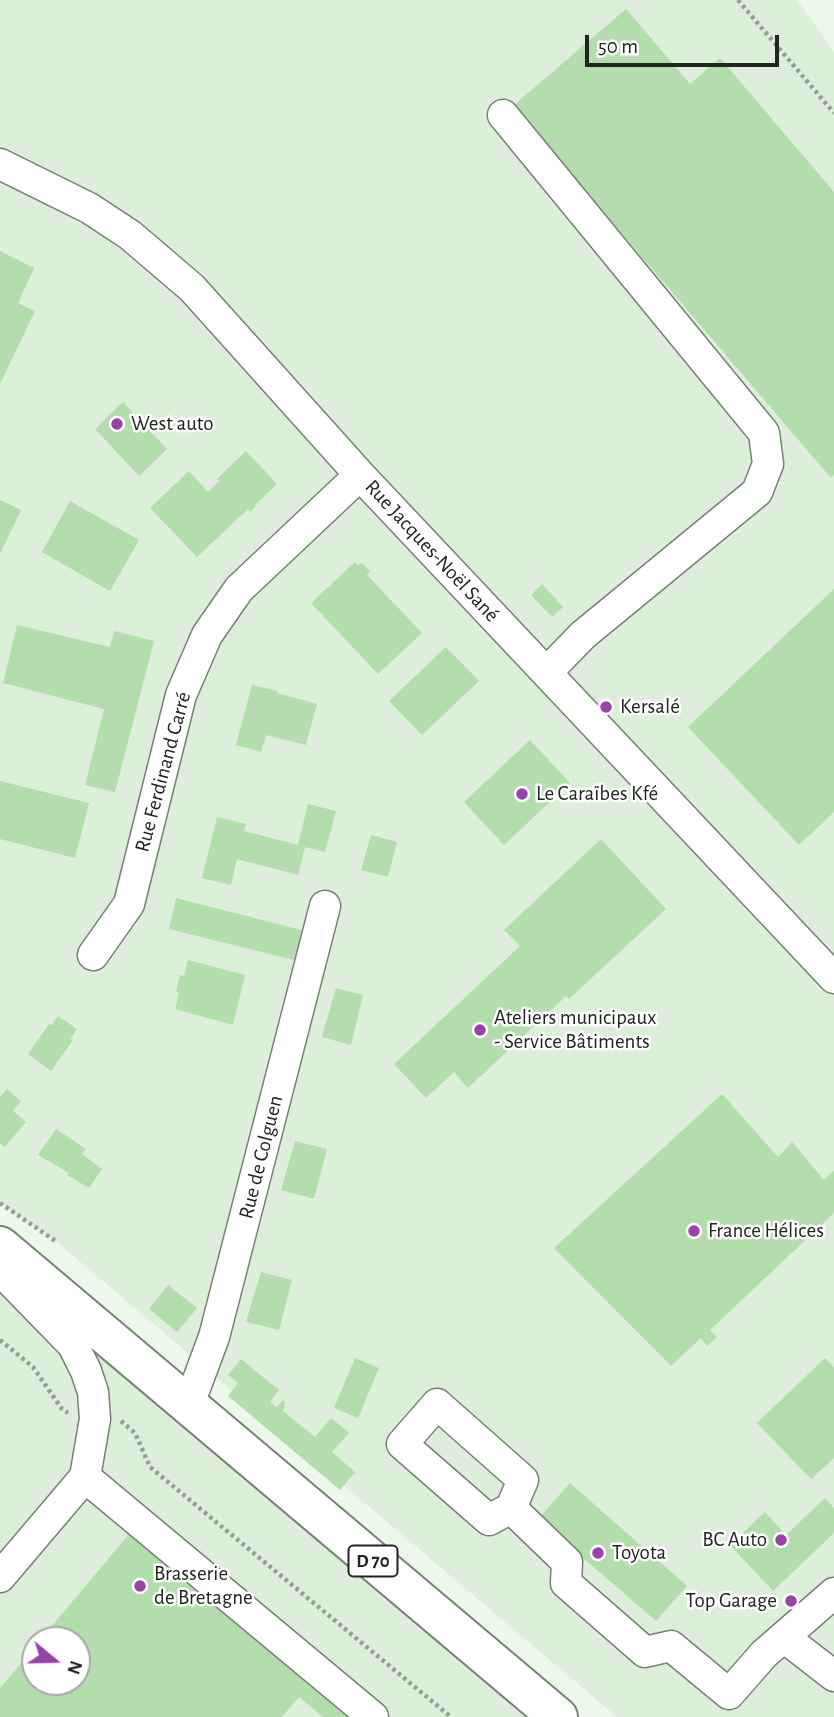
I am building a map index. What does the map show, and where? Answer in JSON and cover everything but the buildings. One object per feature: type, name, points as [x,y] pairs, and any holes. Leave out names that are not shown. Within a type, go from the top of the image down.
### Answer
[{"type":"main road","name":"D 70","points":[[0,1247],[558,1717]]},
{"type":"street","points":[[503,115],[764,433],[768,464],[757,492],[583,635],[547,672]]},
{"type":"street","name":"Rue Jacques-Noël Sané","points":[[0,164],[89,208],[130,235],[192,288],[360,475],[834,978]]},
{"type":"street","name":"Rue Ferdinand Carré","points":[[93,955],[129,904],[181,695],[207,635],[239,589],[360,475]]},
{"type":"street","name":"Rue de Colguen","points":[[189,1404],[214,1337],[325,906]]},
{"type":"street","points":[[0,1270],[72,1345],[86,1371],[93,1392],[95,1419],[85,1476],[0,1577]]},
{"type":"street","points":[[85,1476],[373,1717]]},
{"type":"street","points":[[511,1508],[567,1562],[566,1583],[645,1652],[671,1646],[729,1694],[764,1654],[834,1593]]},
{"type":"street","points":[[785,1638],[834,1676]]},
{"type":"path","points":[[738,0],[834,113]]},
{"type":"path","points":[[0,1203],[57,1242]]},
{"type":"path","points":[[0,1340],[33,1367],[62,1409],[73,1417],[123,1422],[135,1433],[150,1467],[451,1717]]},
{"type":"shaded area","points":[[0,0],[797,0],[834,52],[834,1717],[617,1717],[57,1242],[0,1203]]},
{"type":"shaded area","points":[[0,1246],[558,1717],[0,1717]]},
{"type":"place","name":"West auto","points":[[117,424]]},
{"type":"place","name":"Kersalé","points":[[606,707]]},
{"type":"place","name":"Le Caraïbes Kfé","points":[[522,794]]},
{"type":"place","name":"Ateliers municipaux - Service Bâtiments","points":[[480,1030]]},
{"type":"place","name":"France Hélices","points":[[694,1231]]},
{"type":"place","name":"BC Auto","points":[[781,1540]]},
{"type":"place","name":"Toyota","points":[[598,1553]]},
{"type":"place","name":"Brasserie de Bretagne","points":[[140,1586]]},
{"type":"place","name":"Top Garage","points":[[791,1601]]}]
